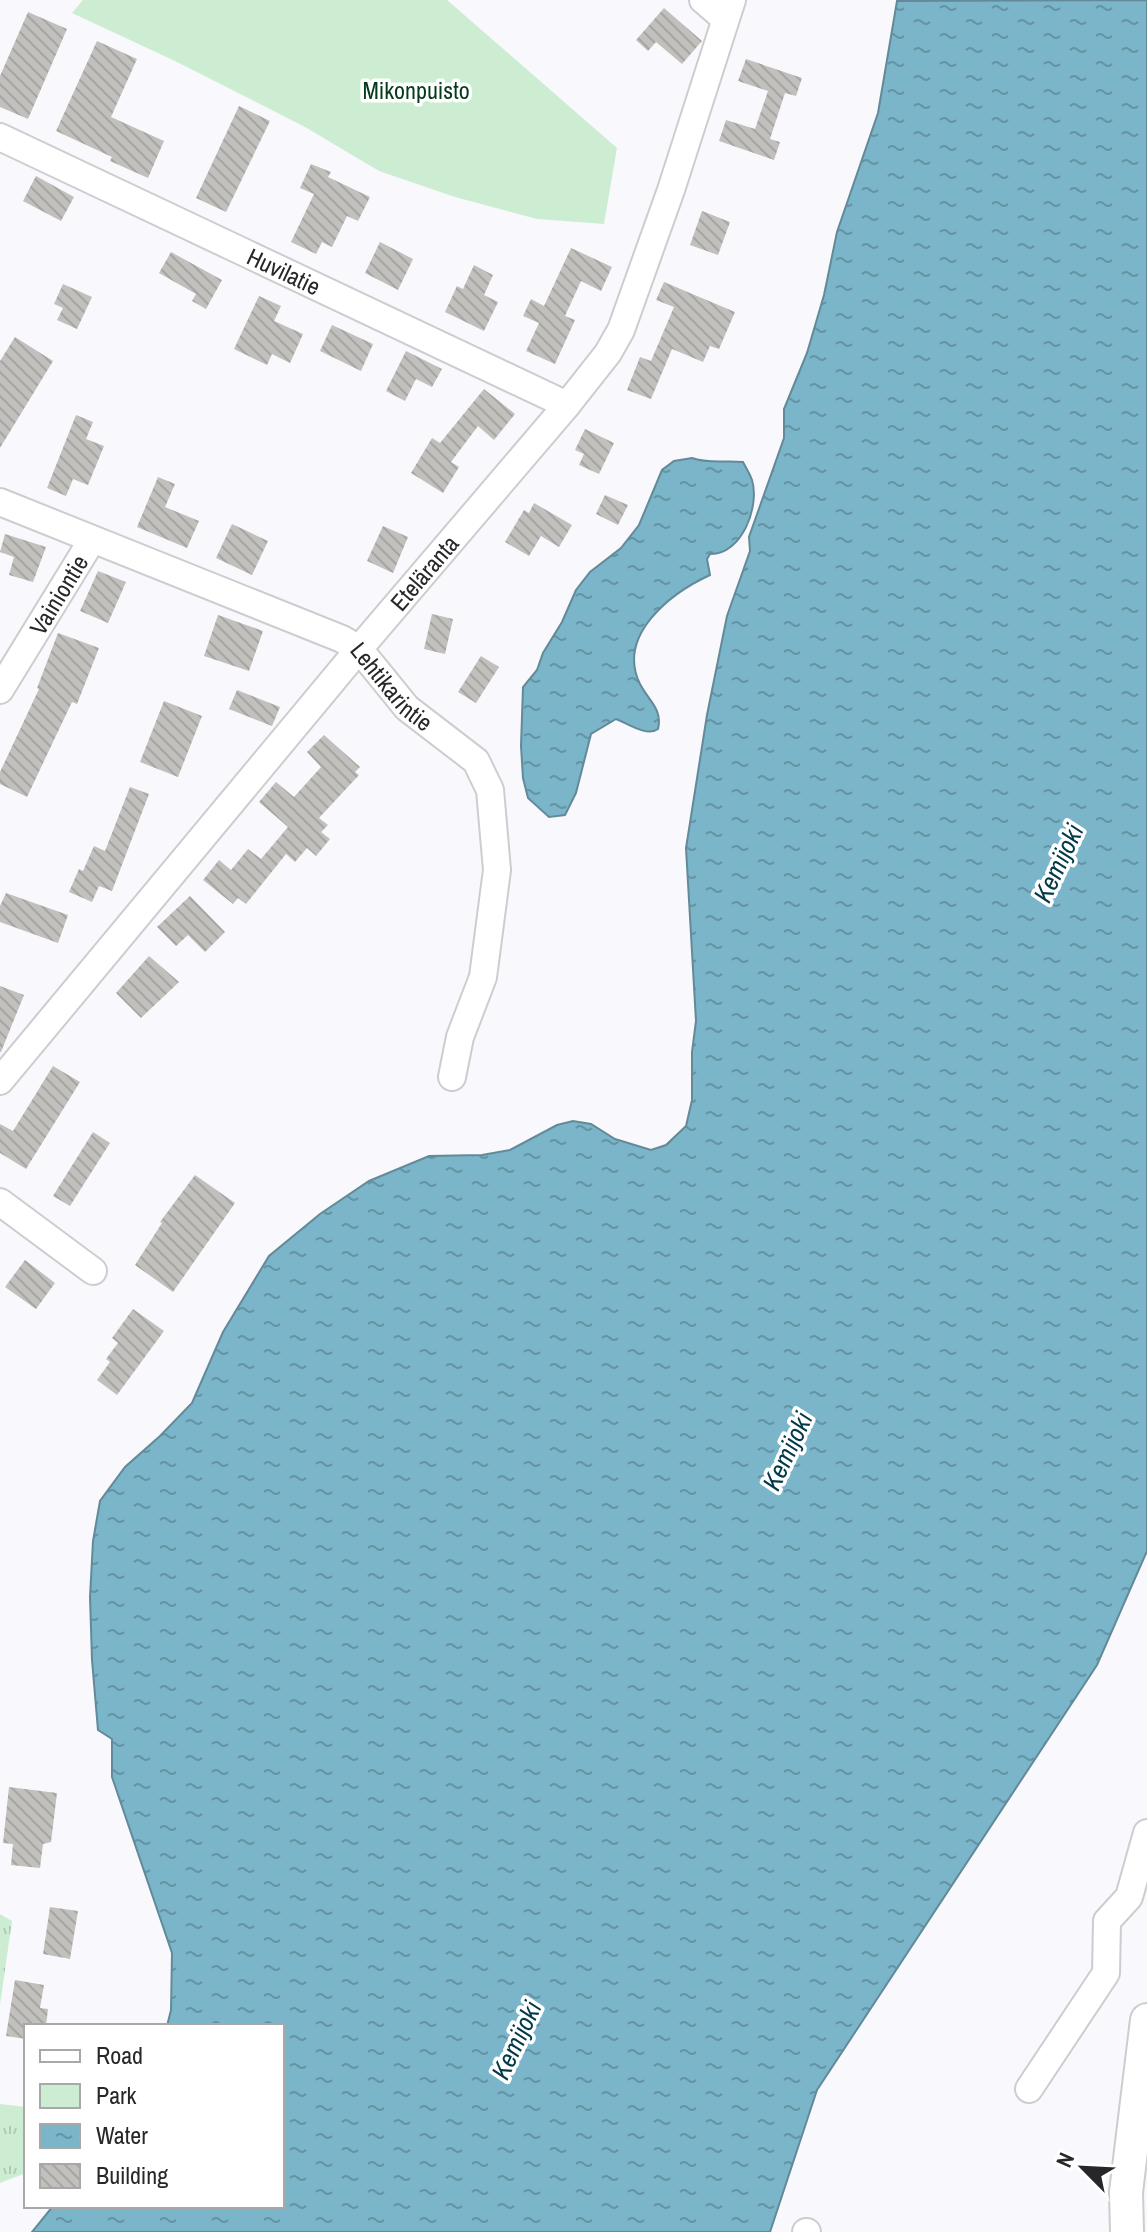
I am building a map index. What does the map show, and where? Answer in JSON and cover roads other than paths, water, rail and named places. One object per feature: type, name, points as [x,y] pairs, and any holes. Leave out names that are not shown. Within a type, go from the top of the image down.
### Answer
[{"type":"main road","points":[[1127,2232],[1136,2194],[1147,2020]]},
{"type":"street","points":[[703,0],[729,10]]},
{"type":"street","name":"Eteläranta","points":[[0,1081],[608,353],[621,330],[671,190],[729,10]]},
{"type":"street","name":"Huvilatie","points":[[0,137],[567,405]]},
{"type":"street","name":"Lehtikarintie","points":[[0,502],[342,639],[359,649],[407,708],[476,761],[490,790],[497,870],[483,977],[460,1037],[452,1077]]},
{"type":"street","name":"Vainiontie","points":[[0,690],[92,540]]},
{"type":"street","points":[[0,1202],[93,1271]]},
{"type":"street","points":[[1029,2089],[1106,1973],[1107,1921],[1129,1897],[1147,1833]]},
{"type":"water","name":"Kemijoki","points":[[1147,0],[1147,1551],[1097,1665],[817,2090],[770,2232],[32,2232],[51,2208],[284,2208],[284,2024],[168,2024],[171,2010],[172,1953],[112,1777],[112,1739],[98,1730],[90,1597],[93,1541],[100,1501],[125,1467],[192,1403],[223,1332],[269,1256],[320,1214],[369,1181],[429,1156],[482,1155],[510,1150],[557,1125],[573,1121],[591,1124],[615,1139],[651,1150],[666,1145],[686,1126],[692,1100],[692,1052],[696,1021],[686,848],[707,715],[727,616],[750,551],[749,537],[784,438],[784,409],[807,353],[824,295],[837,232],[878,113],[897,1]]},
{"type":"water","points":[[692,458],[743,462],[754,491],[751,515],[731,547],[710,554],[707,559],[710,575],[664,604],[641,633],[635,649],[635,666],[640,684],[657,710],[658,729],[643,731],[616,719],[591,734],[576,793],[565,815],[549,817],[528,798],[523,778],[523,687],[537,670],[576,590],[590,572],[621,548],[639,525],[662,470],[674,461]]},
{"type":"park label","name":"Mikonpuisto","points":[[416,90]]}]
